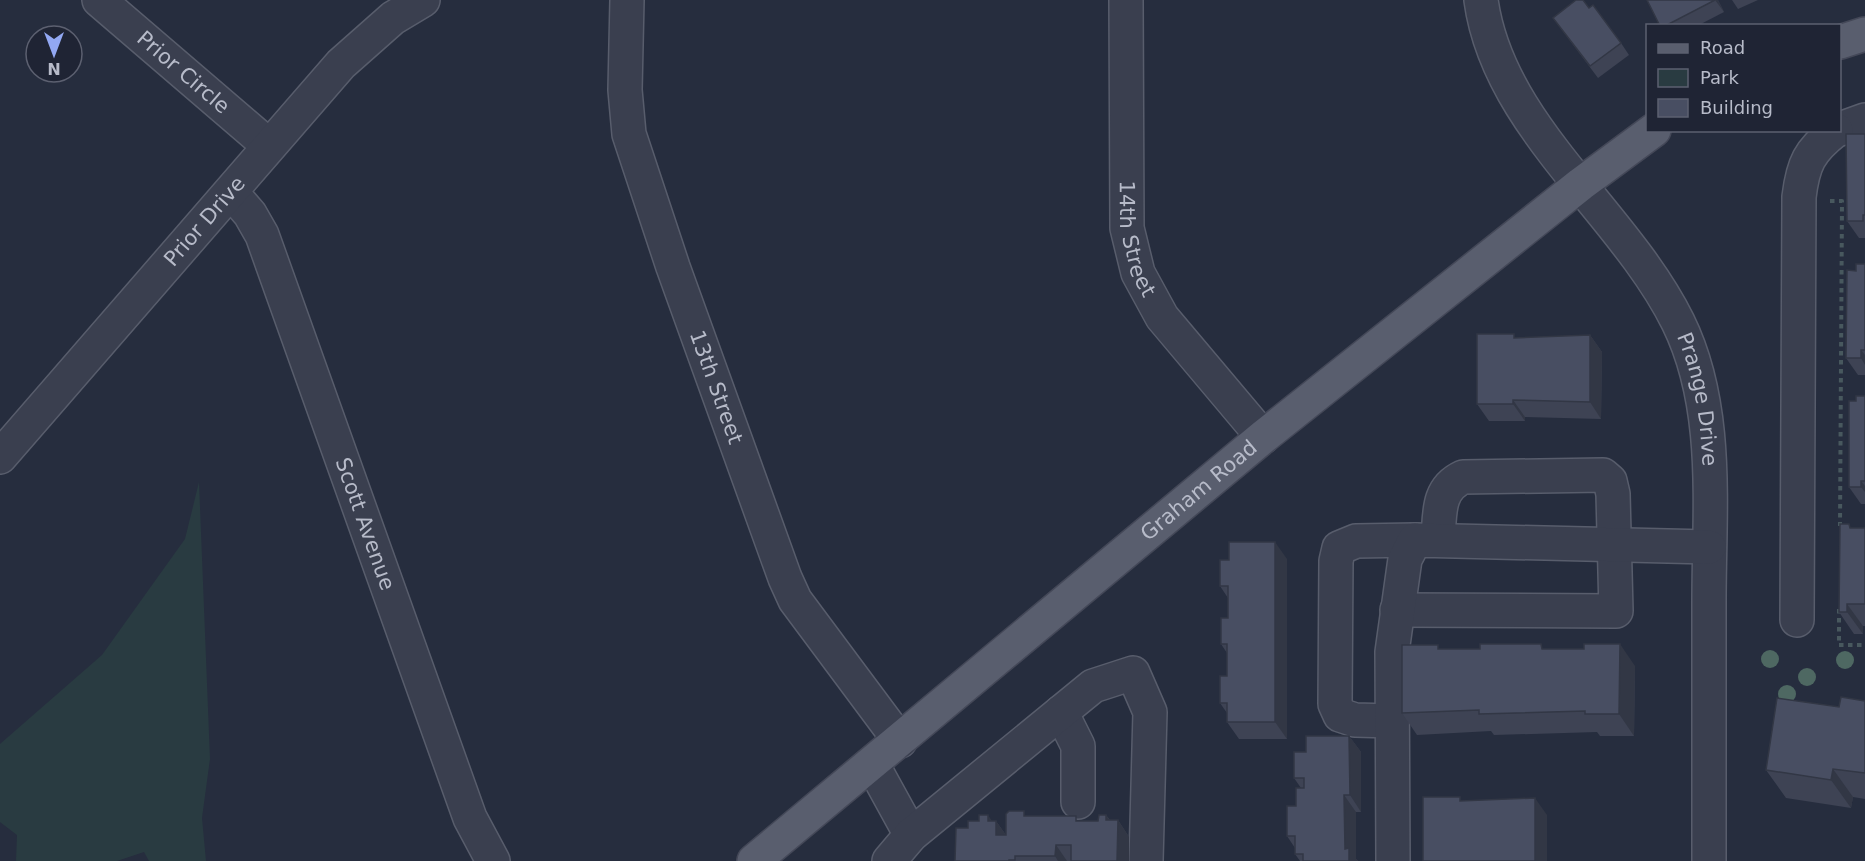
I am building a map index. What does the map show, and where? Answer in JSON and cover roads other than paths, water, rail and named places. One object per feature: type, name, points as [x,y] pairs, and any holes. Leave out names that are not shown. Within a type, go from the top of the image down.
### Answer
[{"type":"main road","points":[[1841,41],[1865,33]]},
{"type":"main road","name":"Graham Road","points":[[754,861],[1263,437],[1581,184],[1651,132]]},
{"type":"street","name":"Prior Circle","points":[[99,0],[268,146]]},
{"type":"street","name":"Prior Drive","points":[[0,456],[231,192],[268,146],[370,36],[393,18],[423,0]]},
{"type":"street","name":"13th Street","points":[[627,0],[626,112],[635,156],[784,578],[795,600],[900,741]]},
{"type":"street","name":"14th Street","points":[[1126,0],[1127,228],[1138,273],[1162,317],[1263,437]]},
{"type":"street","name":"Prange Drive","points":[[1481,0],[1492,45],[1516,100],[1654,279],[1678,323],[1695,368],[1707,434],[1708,861]]},
{"type":"street","points":[[1841,129],[1865,120]]},
{"type":"street","points":[[1797,620],[1799,200],[1802,171],[1816,145],[1835,132]]},
{"type":"street","name":"Scott Avenue","points":[[231,192],[250,214],[262,235],[470,818],[493,861]]},
{"type":"street","points":[[1393,861],[1392,652],[1397,610],[1405,559],[1426,540],[1450,483],[1463,477],[1602,475],[1610,481],[1616,544],[1616,611],[1397,610]]},
{"type":"street","points":[[1392,721],[1355,720],[1340,715],[1335,704],[1336,561],[1339,548],[1356,541],[1426,540],[1709,547]]},
{"type":"street","points":[[889,861],[911,835],[1093,686],[1133,673],[1150,712],[1146,861]]},
{"type":"street","points":[[1061,712],[1078,746],[1078,802]]},
{"type":"street","points":[[872,764],[911,835]]}]
